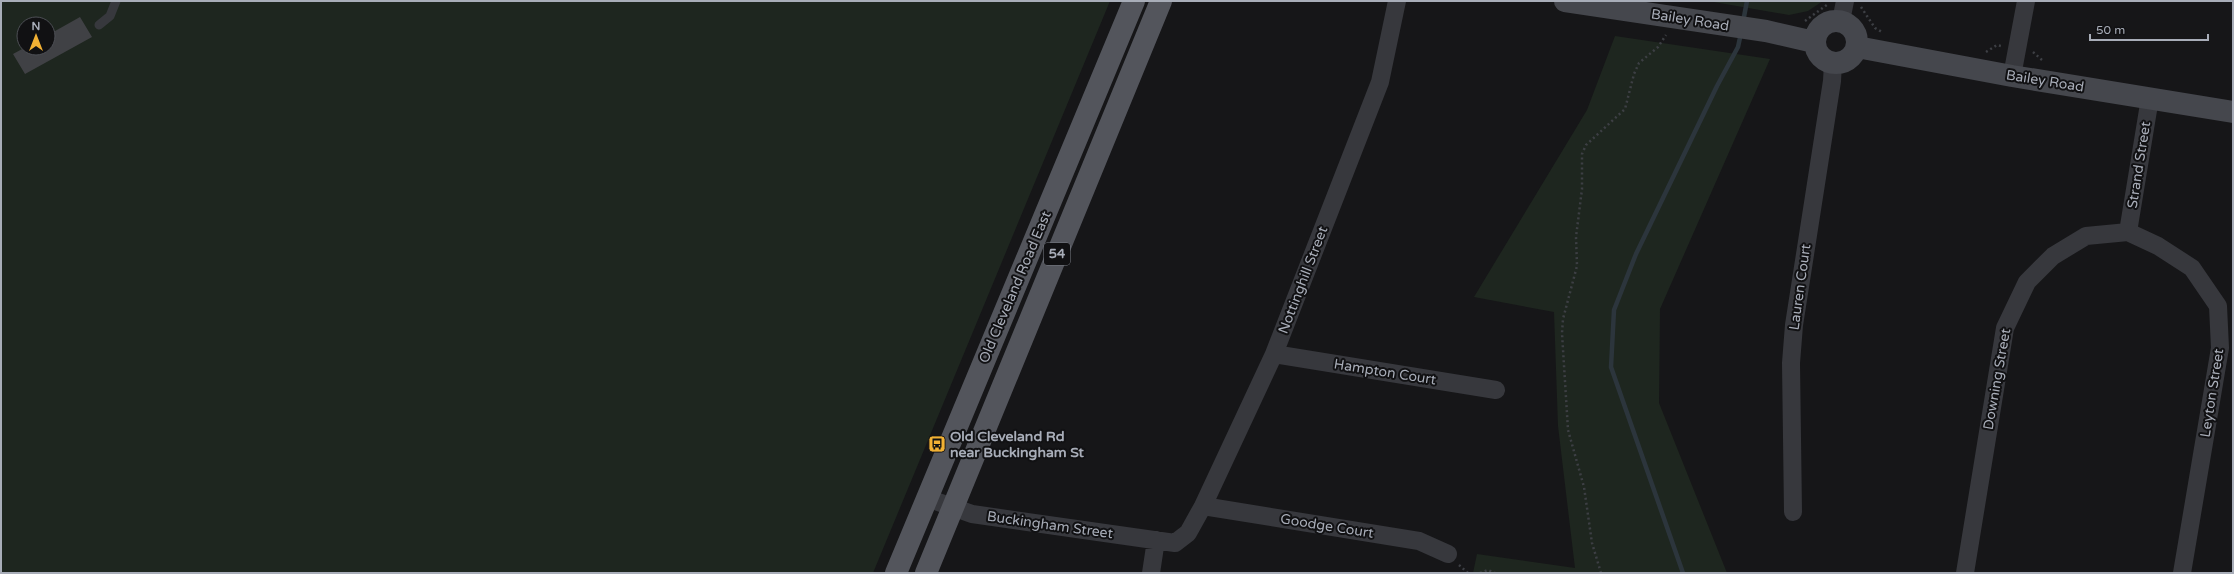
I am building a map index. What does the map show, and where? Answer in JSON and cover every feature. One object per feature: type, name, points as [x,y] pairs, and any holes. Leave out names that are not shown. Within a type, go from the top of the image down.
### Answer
[{"type":"main road","name":"Old Cleveland Road East","points":[[896,573],[1134,1]]},
{"type":"main road","name":"Old Cleveland Road East","points":[[926,573],[1162,1]]},
{"type":"street","name":"Nottinghill Street","points":[[1175,543],[1188,533],[1203,506],[1274,354],[1380,82],[1397,1]]},
{"type":"street","name":"Bailey Road","points":[[1565,1],[1766,31],[1814,42]]},
{"type":"street","points":[[2012,76],[2026,1]]},
{"type":"street","points":[[1843,11],[1847,24],[1856,34],[1857,47],[1850,58],[1845,61],[1833,63],[1822,58],[1815,48],[1814,42],[1815,35],[1823,25],[1843,11]]},
{"type":"street","name":"Bailey Road","points":[[1857,47],[2012,76],[2233,112]]},
{"type":"street","name":"Lauren Court","points":[[1793,512],[1791,364],[1794,325],[1832,81],[1833,63]]},
{"type":"street","name":"Strand Street","points":[[2128,232],[2150,98]]},
{"type":"street","name":"Downing Street","points":[[1965,573],[2005,328],[2027,282],[2052,256],[2086,236],[2128,232]]},
{"type":"street","name":"Leyton Street","points":[[2128,232],[2158,246],[2192,268],[2218,306],[2220,348],[2182,573]]},
{"type":"street","name":"Hampton Court","points":[[1274,354],[1496,390]]},
{"type":"street","name":"Buckingham Street","points":[[927,498],[972,514],[1175,543]]},
{"type":"street","name":"Goodge Court","points":[[1203,506],[1419,541],[1448,554]]},
{"type":"street","points":[[1151,573],[1156,540]]},
{"type":"lane","points":[[99,25],[110,16],[116,1]]},
{"type":"path","points":[[1798,22],[1804,22],[1831,1]]},
{"type":"path","points":[[1601,573],[1592,543],[1584,487],[1568,430],[1562,333],[1563,319],[1577,266],[1576,237],[1582,189],[1582,154],[1586,145],[1625,109],[1634,74],[1639,63],[1665,38],[1670,17]]},
{"type":"path","points":[[1480,573],[1488,570],[1495,573]]},
{"type":"shaded area","points":[[1,1],[1110,1],[873,573],[1,573]]},
{"type":"shaded area","points":[[1708,1],[1823,1],[1808,11],[1789,15]]},
{"type":"shaded area","points":[[1615,36],[1770,59],[1660,309],[1659,403],[1727,573],[1473,573],[1477,554],[1575,568],[1558,426],[1554,312],[1474,297],[1587,110]]},
{"type":"building","points":[[80,17],[92,37],[25,74],[13,54],[16,52],[16,56],[56,56],[56,30]]},
{"type":"waterway","points":[[1743,22],[1747,1]]},
{"type":"waterway","points":[[1683,573],[1611,367],[1614,310],[1636,254],[1717,86],[1738,47],[1741,33]]},
{"type":"place","name":"Old Cleveland Rd near Buckingham St","points":[[937,444]]}]
